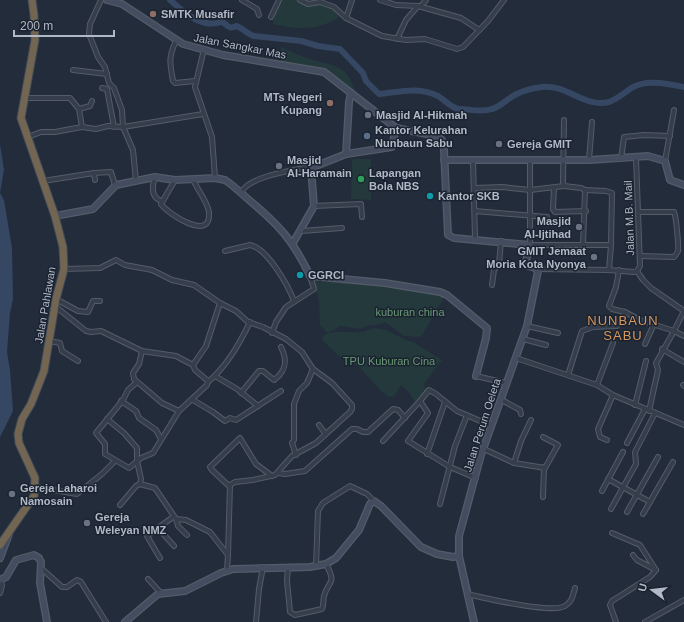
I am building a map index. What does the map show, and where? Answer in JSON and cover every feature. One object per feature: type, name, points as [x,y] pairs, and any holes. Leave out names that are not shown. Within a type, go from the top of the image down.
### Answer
[{"type":"highway","name":"Jalan Pahlawan","points":[[32,0],[35,40],[21,118],[22,126],[28,136],[55,216],[63,246],[64,269],[55,302],[42,377],[31,404],[22,419],[18,434],[19,443],[35,478],[36,487]]},
{"type":"highway","points":[[0,545],[32,501],[36,487]]},
{"type":"street","points":[[101,0],[90,24],[89,34],[98,57],[105,67],[110,84],[114,88],[122,110],[123,127],[132,147],[136,181]]},
{"type":"street","name":"Jalan Sangkar Mas","points":[[107,0],[122,4],[156,25],[176,41],[183,44],[238,58],[319,71],[332,77],[396,128]]},
{"type":"street","points":[[242,0],[257,9],[259,15]]},
{"type":"street","points":[[271,17],[280,0]]},
{"type":"street","points":[[300,0],[308,4],[326,0]]},
{"type":"street","points":[[346,18],[352,0]]},
{"type":"street","points":[[380,0],[392,4],[420,6],[461,18],[479,30]]},
{"type":"street","points":[[397,39],[406,20],[426,0]]},
{"type":"street","points":[[320,2],[334,7],[346,18],[382,36],[397,39],[425,39],[458,49],[463,47],[479,30],[504,0]]},
{"type":"street","points":[[176,41],[171,50],[169,59],[173,81],[175,83],[195,81]]},
{"type":"street","points":[[204,49],[195,81],[195,90],[213,142],[215,178]]},
{"type":"street","points":[[73,70],[107,74]]},
{"type":"street","points":[[102,88],[107,89],[114,127]]},
{"type":"street","points":[[346,154],[349,102],[351,93]]},
{"type":"street","points":[[24,98],[36,99],[50,96],[67,97],[71,99],[79,109],[82,127]]},
{"type":"street","points":[[79,109],[90,106],[92,101]]},
{"type":"street","points":[[674,110],[666,163],[670,180],[684,185]]},
{"type":"street","points":[[28,136],[41,132],[60,132],[82,127],[96,129],[123,127],[204,114]]},
{"type":"street","points":[[564,120],[564,186]]},
{"type":"street","points":[[590,160],[592,122]]},
{"type":"street","points":[[241,193],[243,187],[257,180],[313,166],[346,154],[392,147],[396,128],[439,137],[443,144],[444,160],[590,160],[648,156],[666,163]]},
{"type":"street","points":[[621,159],[624,137],[644,135],[670,136]]},
{"type":"street","name":"Jalan M.B. Mail","points":[[444,160],[447,234],[454,238],[501,241],[530,245],[611,245],[609,270],[637,271],[640,266],[640,256],[636,158]]},
{"type":"street","points":[[530,160],[530,245],[525,265],[537,269],[609,270]]},
{"type":"street","points":[[474,161],[475,239]]},
{"type":"street","points":[[293,243],[314,206],[310,170],[313,166]]},
{"type":"street","points":[[42,181],[94,173],[111,172],[114,185]]},
{"type":"street","points":[[94,173],[95,180]]},
{"type":"street","points":[[155,177],[153,193],[158,200],[161,201],[163,207],[187,222],[196,226],[203,226],[208,220],[209,211],[193,179]]},
{"type":"street","points":[[55,216],[93,209],[114,185],[155,177],[175,180],[215,178],[225,180],[275,222],[293,243],[310,276],[314,289],[294,301],[280,314],[272,333]]},
{"type":"street","points":[[161,201],[175,180]]},
{"type":"street","points":[[475,188],[502,187],[530,190],[564,186],[612,193],[611,245]]},
{"type":"street","points":[[554,188],[553,209],[555,212],[586,211]]},
{"type":"street","points":[[583,245],[586,190]]},
{"type":"street","points":[[314,206],[361,204],[362,218]]},
{"type":"street","points":[[475,211],[547,217]]},
{"type":"street","points":[[639,212],[674,212],[676,217],[678,248],[674,257],[640,256]]},
{"type":"street","points":[[301,231],[342,228]]},
{"type":"street","points":[[492,285],[494,270],[499,264],[501,241]]},
{"type":"street","points":[[225,252],[250,244],[262,250],[274,266],[294,301]]},
{"type":"street","points":[[64,269],[100,268],[116,260],[125,264],[152,270],[172,280],[194,285],[220,303],[236,311],[250,322],[286,339],[302,352],[313,369],[337,388],[352,407],[350,412],[311,446],[296,455],[272,477],[234,482],[229,486]]},
{"type":"street","name":"Jalan Perum Oeleta","points":[[474,622],[458,556],[459,536],[500,399],[527,326],[538,274],[537,269]]},
{"type":"street","points":[[619,270],[616,287],[609,306],[612,309],[625,312],[640,320],[674,331],[684,336]]},
{"type":"street","points":[[627,443],[647,410],[657,376],[658,368],[656,363],[662,349],[674,331],[684,311],[651,288],[637,271]]},
{"type":"street","points":[[310,276],[385,283],[440,292],[447,295],[487,328],[486,338],[476,376],[506,383]]},
{"type":"street","points":[[55,302],[78,311],[88,312],[93,301],[100,301]]},
{"type":"street","points":[[55,302],[83,329],[91,332],[101,331],[142,351],[176,356],[193,365],[194,370],[208,382]]},
{"type":"street","points":[[193,365],[206,346],[220,303]]},
{"type":"street","points":[[568,374],[582,331],[593,327],[617,326],[625,312]]},
{"type":"street","points":[[137,382],[128,390],[96,433],[105,442],[105,454],[129,468],[137,461],[153,453],[179,412],[193,400],[208,382],[216,376],[242,338],[250,322]]},
{"type":"street","points":[[645,344],[654,324]]},
{"type":"street","points":[[527,326],[558,333]]},
{"type":"street","points":[[523,339],[546,345]]},
{"type":"street","points":[[49,341],[60,343],[62,352],[78,360]]},
{"type":"street","points":[[597,385],[613,343]]},
{"type":"street","points":[[241,392],[259,371],[263,371],[274,380],[283,372],[286,363],[281,347]]},
{"type":"street","points":[[662,349],[684,362]]},
{"type":"street","points":[[142,351],[139,364],[133,373],[134,378],[162,403],[179,412]]},
{"type":"street","points":[[516,358],[568,374],[597,385],[613,395],[684,425]]},
{"type":"street","points":[[635,404],[646,362]]},
{"type":"street","points":[[296,455],[292,443],[294,440],[294,404],[299,391],[307,383],[313,369]]},
{"type":"street","points":[[216,376],[241,392],[258,406]]},
{"type":"street","points":[[193,400],[225,421],[230,418],[236,420],[281,390]]},
{"type":"street","points":[[382,441],[405,418],[429,390],[457,411],[492,426]]},
{"type":"street","points":[[607,440],[598,434],[598,429],[613,395]]},
{"type":"street","points":[[500,399],[517,407],[521,414]]},
{"type":"street","points":[[121,401],[136,411],[139,418],[156,430],[161,439]]},
{"type":"street","points":[[420,401],[428,413],[408,441],[450,467],[476,478]]},
{"type":"street","points":[[427,454],[445,402]]},
{"type":"street","points":[[278,473],[285,474],[304,471],[352,429],[368,432],[393,409],[398,410],[405,418]]},
{"type":"street","points":[[611,509],[636,464],[635,452],[655,413]]},
{"type":"street","points":[[440,504],[461,428],[467,415]]},
{"type":"street","points":[[107,419],[124,433],[136,447],[141,479],[140,484]]},
{"type":"street","points":[[514,463],[521,441],[531,420]]},
{"type":"street","points":[[319,425],[325,433]]},
{"type":"street","points":[[543,437],[558,445],[545,468],[544,467],[543,497]]},
{"type":"street","points":[[227,570],[230,539],[229,486],[210,467],[240,438],[256,464],[272,477]]},
{"type":"street","points":[[484,449],[514,463],[544,467]]},
{"type":"street","points":[[602,491],[623,452]]},
{"type":"street","points":[[627,512],[658,457]]},
{"type":"street","points":[[36,487],[77,494],[102,474],[115,461]]},
{"type":"street","points":[[643,514],[673,462]]},
{"type":"street","points":[[608,479],[650,502]]},
{"type":"street","points":[[120,504],[136,486],[140,484],[155,488],[178,526],[187,535]]},
{"type":"street","points":[[316,566],[317,516],[321,506],[350,486],[367,494],[381,506],[421,547],[437,554],[453,557],[458,556]]},
{"type":"street","points":[[125,622],[152,598],[161,593],[185,591],[227,570],[263,567],[316,566],[326,564],[336,558],[359,530],[370,504],[374,501]]},
{"type":"street","points":[[160,558],[148,537],[158,528],[174,518],[186,520],[210,532],[228,555]]},
{"type":"street","points":[[158,528],[174,546]]},
{"type":"street","points":[[0,558],[9,533]]},
{"type":"street","points":[[612,533],[640,545],[656,570]]},
{"type":"street","points":[[634,555],[637,560],[656,570]]},
{"type":"street","points":[[0,593],[2,586],[1,580],[6,577],[13,562],[25,556],[37,556],[41,562],[40,583],[47,622]]},
{"type":"street","points":[[288,567],[287,581],[290,612],[295,615],[322,609],[324,596],[332,581],[331,574],[326,564]]},
{"type":"street","points":[[256,622],[258,589],[263,567]]},
{"type":"street","points":[[41,568],[62,587],[67,587],[77,580],[81,582],[106,622]]},
{"type":"street","points":[[616,622],[610,605],[612,601],[650,577],[656,570]]},
{"type":"street","points":[[148,578],[161,593]]},
{"type":"street","points":[[467,594],[513,603],[557,608],[566,605],[569,602],[575,588]]},
{"type":"street","points":[[645,622],[684,600]]},
{"type":"green space","points":[[281,0],[298,0],[306,4],[320,4],[337,8],[339,17],[323,25],[307,28],[273,24],[276,9]]},
{"type":"green space","points":[[281,47],[306,58],[332,65],[344,71],[352,82],[354,91],[345,89],[328,76],[282,62],[280,60]]},
{"type":"green space","name":"Lapangan Bola NBS","points":[[352,159],[371,159],[371,200],[351,199]]},
{"type":"green space","name":"kuburan china","points":[[314,281],[383,285],[445,296],[421,337],[404,336],[385,322],[361,329],[341,326],[328,333],[320,325],[319,302]]},
{"type":"green space","name":"TPU Kuburan Cina","points":[[374,328],[386,330],[413,342],[442,360],[424,384],[426,390],[416,403],[407,390],[401,385],[394,396],[389,397],[382,392],[360,368],[346,358],[340,357],[322,340],[323,336],[327,334],[341,332],[363,332]]},
{"type":"water","points":[[0,144],[4,170],[0,193]]},
{"type":"water","points":[[0,193],[4,200],[12,248],[13,299],[10,313],[7,352],[13,411],[0,437]]},
{"type":"waterway","points":[[170,0],[187,14],[200,21],[214,24],[222,22],[230,27],[236,26],[254,36],[301,41],[318,46],[340,49],[363,73],[366,81],[379,94],[409,90],[424,91],[438,96],[451,106],[459,109],[480,111],[488,110],[497,107],[521,92],[542,87],[560,89],[583,99],[600,103],[612,101],[633,87],[645,83],[658,83],[684,87]]},
{"type":"place","name":"SMTK Musafir","points":[[153,14]]},
{"type":"place","name":"MTs Negeri Kupang","points":[[330,103]]},
{"type":"place","name":"Masjid Al-Hikmah","points":[[368,115]]},
{"type":"place","name":"Kantor Kelurahan Nunbaun Sabu","points":[[367,136]]},
{"type":"place","name":"Gereja GMIT","points":[[499,144]]},
{"type":"place","name":"Masjid Al-Haramain","points":[[279,166]]},
{"type":"place","name":"Lapangan Bola NBS","points":[[361,179]]},
{"type":"place","name":"Kantor SKB","points":[[430,196]]},
{"type":"place","name":"Masjid Al-Ijtihad","points":[[579,227]]},
{"type":"place","name":"GMIT Jemaat Moria Kota Nyonya","points":[[594,257]]},
{"type":"place","name":"GGRCI","points":[[300,275]]},
{"type":"place","name":"Gereja Laharoi Namosain","points":[[12,494]]},
{"type":"place","name":"Gereja Weleyan NMZ","points":[[87,523]]},
{"type":"district","name":"NUNBAUN SABU","points":[[623,328]]}]
